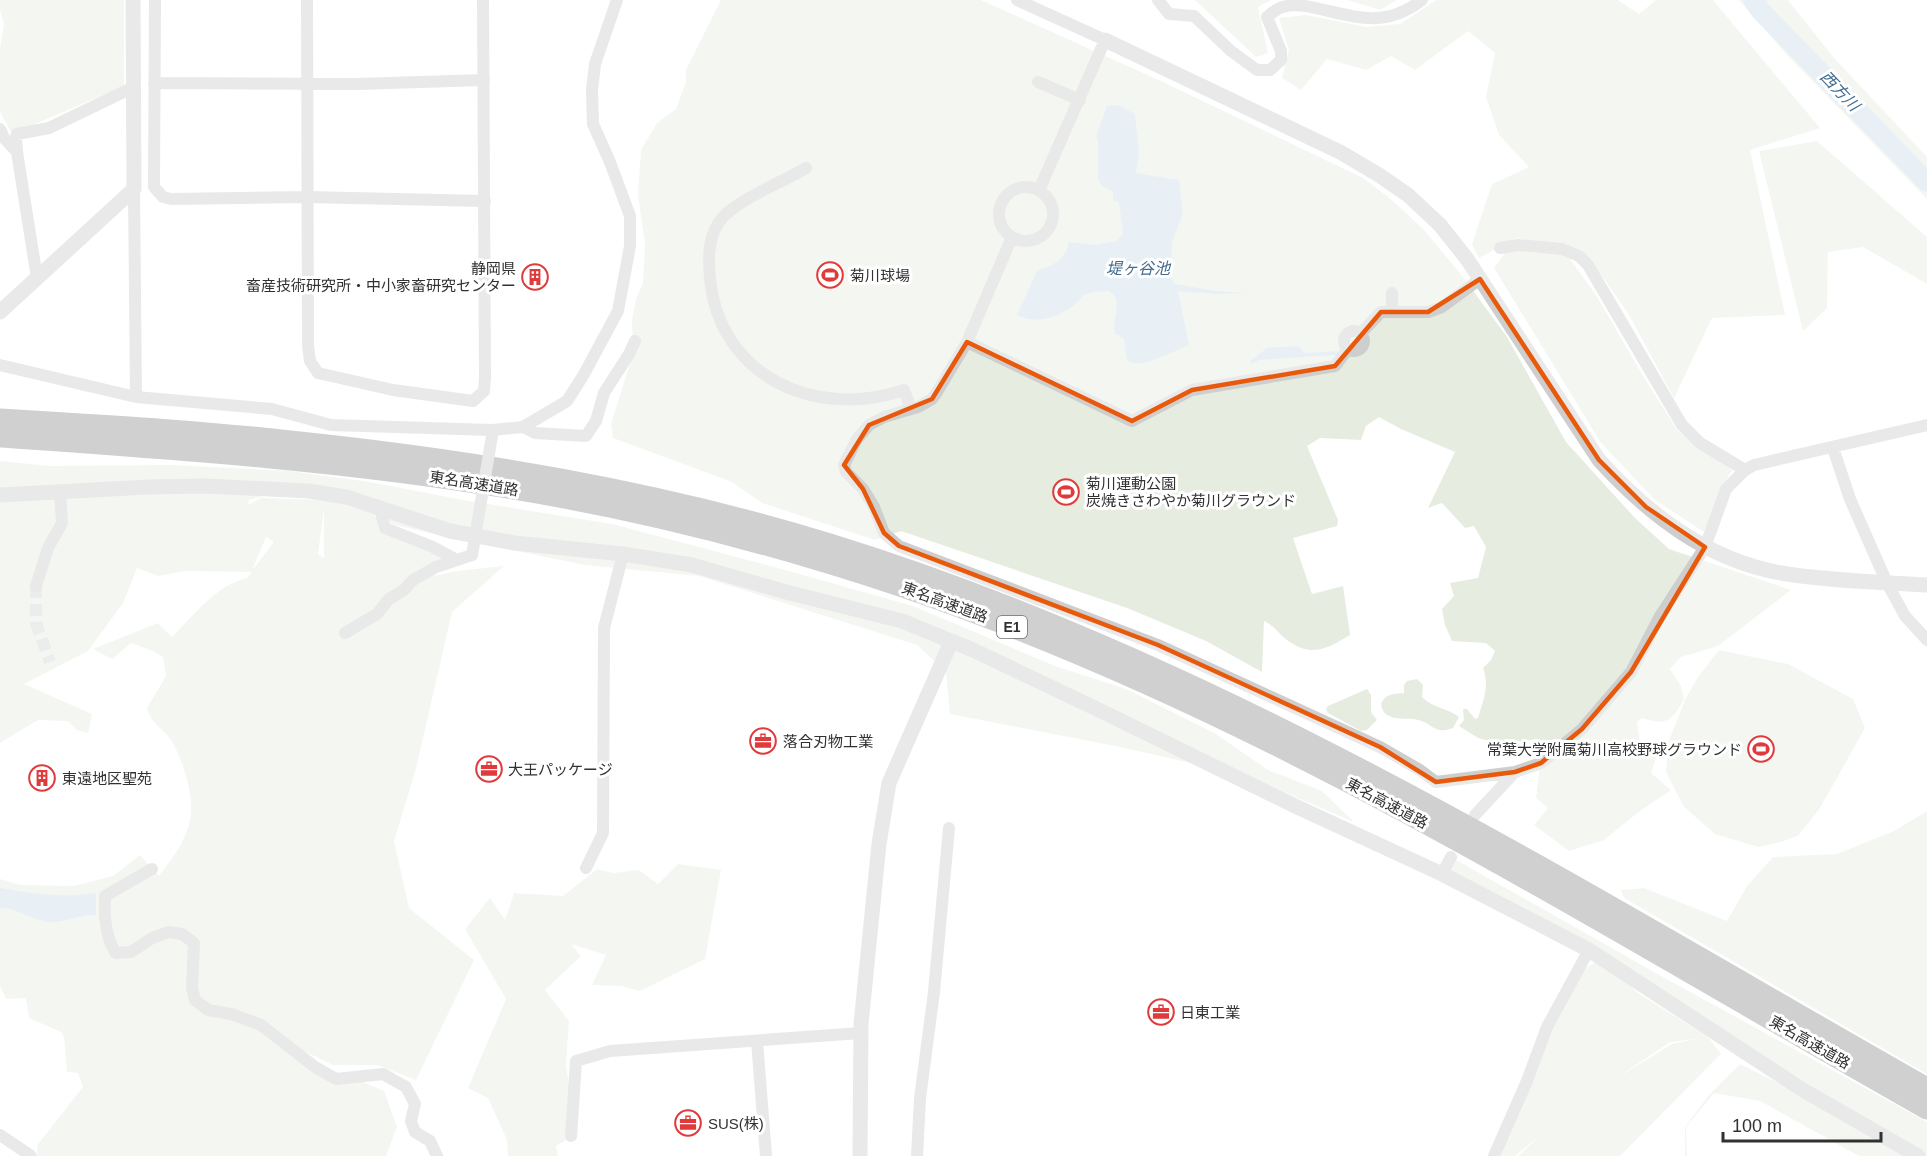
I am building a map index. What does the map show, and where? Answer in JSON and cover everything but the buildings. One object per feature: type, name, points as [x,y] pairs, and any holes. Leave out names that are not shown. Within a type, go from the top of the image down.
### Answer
[{"type":"highway","name":"東名高速道路","points":[[0,419],[286,440],[511,470],[622,490],[732,517],[829,544],[933,578],[1048,621],[1147,664],[1319,747],[1485,836],[1927,1088]]},
{"type":"highway","name":"東名高速道路","points":[[0,437],[284,458],[508,488],[619,508],[727,534],[824,561],[927,595],[1041,638],[1183,700],[1311,762],[1478,852],[1927,1109]]},
{"type":"street","points":[[133,0],[136,397]]},
{"type":"street","points":[[155,0],[154,186],[163,196],[171,199],[306,197],[485,201]]},
{"type":"street","points":[[307,0],[306,197],[310,361],[318,373],[393,390],[472,401],[484,391],[485,378],[483,0]]},
{"type":"street","points":[[0,365],[136,397],[272,409],[331,425],[492,433],[523,427],[567,401],[618,311],[630,246],[630,216],[593,124],[592,90],[595,64],[617,0]]},
{"type":"street","points":[[1017,0],[1340,152],[1379,175],[1424,209],[1454,242],[1480,279],[1599,459],[1621,485],[1672,527],[1705,547],[1780,572],[1927,585]]},
{"type":"street","points":[[1158,0],[1169,14],[1194,16],[1231,51],[1257,70],[1270,70],[1281,60],[1281,51],[1267,17],[1282,7],[1308,6],[1360,19],[1387,19],[1404,12],[1422,0]]},
{"type":"street","points":[[1039,190],[1105,40]]},
{"type":"street","points":[[154,83],[357,84],[484,80]]},
{"type":"street","points":[[1038,82],[1080,100]]},
{"type":"street","points":[[37,278],[17,152],[17,134],[49,128],[134,87]]},
{"type":"street","points":[[0,129],[4,138],[17,152]]},
{"type":"street","points":[[806,168],[736,206],[714,230],[710,244],[709,269],[712,293],[720,320],[731,342],[747,361],[764,376],[785,387],[826,399],[871,398],[904,390],[911,409]]},
{"type":"street","points":[[1031,187],[1039,190],[1051,202],[1053,211],[1050,227],[1037,239],[1020,240],[1012,237],[1005,232],[998,217],[1002,200],[1014,189],[1031,187]]},
{"type":"street","points":[[0,312],[134,189]]},
{"type":"street","points":[[1012,237],[967,342],[932,399],[869,425],[857,439],[844,465],[846,472],[863,489],[874,507],[884,533],[899,546],[1158,645],[1380,747],[1436,782],[1515,772],[1541,763],[1582,729],[1631,672],[1660,616],[1705,547],[1726,489],[1745,470],[1754,465],[1927,425]]},
{"type":"street","points":[[1500,248],[1518,245],[1562,249],[1579,256],[1588,265],[1604,290],[1682,425],[1700,443],[1745,470]]},
{"type":"street","points":[[967,342],[1132,421],[1192,390],[1335,366],[1348,349],[1345,344],[1346,335],[1352,331],[1360,333],[1381,312],[1428,316],[1480,279]]},
{"type":"street","points":[[1392,293],[1392,312]]},
{"type":"street","points":[[523,427],[535,433],[586,436],[596,421],[604,393],[635,341]]},
{"type":"street","points":[[345,633],[377,614],[389,599],[404,590],[413,580],[436,567],[472,555],[492,433]]},
{"type":"street","points":[[1833,448],[1850,499],[1887,583],[1905,616],[1926,638]]},
{"type":"street","points":[[0,495],[60,490],[205,486],[309,491],[346,497],[450,531],[515,543],[623,554],[692,565],[786,592],[902,621],[1099,710],[1285,801],[1442,874],[1589,950],[1803,1090],[1918,1156]]},
{"type":"street","points":[[36,586],[48,548],[62,523],[60,490]]},
{"type":"street","points":[[380,509],[385,528],[433,547],[455,560]]},
{"type":"street","points":[[586,868],[603,833],[603,628],[623,554]]},
{"type":"street","points":[[860,1156],[861,1033],[879,844],[889,783],[951,642]]},
{"type":"street","points":[[1475,815],[1515,772]]},
{"type":"street","points":[[917,1156],[920,1098],[934,992],[949,828]]},
{"type":"street","points":[[1442,874],[1451,857]]},
{"type":"street","points":[[152,869],[105,896],[109,943],[116,952],[131,951],[152,938],[169,932],[182,934],[194,943],[192,988],[195,1000],[208,1010],[231,1014],[261,1025],[315,1067],[336,1079],[383,1074],[406,1087],[415,1104],[411,1121],[415,1132],[430,1141],[437,1156]]},
{"type":"street","points":[[1494,1156],[1527,1081],[1547,1027],[1589,950]]},
{"type":"street","points":[[571,1137],[576,1061],[610,1051],[861,1033]]},
{"type":"street","points":[[757,1041],[766,1156]]},
{"type":"street","points":[[0,1135],[30,1155]]},
{"type":"highlighted area","points":[[1480,279],[1599,460],[1646,507],[1705,547],[1631,672],[1582,729],[1541,763],[1515,772],[1436,782],[1380,747],[1158,645],[899,546],[884,533],[863,489],[844,465],[869,425],[932,399],[967,342],[1132,421],[1192,390],[1335,366],[1381,312],[1428,312]]},
{"type":"shaded area","points":[[0,0],[124,0],[124,86],[12,134],[0,112],[0,49],[4,24]]},
{"type":"shaded area","points":[[721,0],[981,0],[1161,81],[1363,178],[1392,200],[1424,230],[1463,277],[1507,337],[1566,442],[1635,518],[1669,549],[1791,590],[1718,646],[1681,657],[1670,669],[1681,686],[1684,699],[1676,712],[1668,720],[1657,722],[1642,718],[1637,722],[1640,744],[1657,755],[1651,773],[1671,790],[1604,840],[1569,851],[1534,825],[1548,808],[1536,798],[1541,757],[1538,739],[1499,744],[1478,738],[1459,726],[1464,720],[1463,709],[1467,709],[1475,719],[1478,718],[1486,687],[1483,668],[1491,660],[1495,651],[1486,643],[1452,641],[1445,625],[1442,609],[1454,596],[1450,583],[1478,578],[1486,547],[1474,526],[1465,528],[1442,503],[1428,508],[1455,452],[1379,417],[1366,426],[1361,440],[1320,438],[1307,446],[1338,520],[1337,526],[1293,538],[1312,594],[1343,586],[1350,635],[1328,647],[1306,649],[1290,642],[1264,621],[1262,672],[1206,641],[1127,608],[901,531],[875,540],[762,503],[732,482],[613,438],[611,424],[633,354],[632,320],[636,299],[643,283],[645,244],[638,195],[641,150],[657,123],[676,109],[686,82],[686,70]]},
{"type":"shaded area","points":[[1195,0],[1271,0],[1258,7],[1268,53],[1256,57]]},
{"type":"shaded area","points":[[1348,0],[1397,0],[1380,10]]},
{"type":"shaded area","points":[[1436,0],[1618,0],[1639,14],[1656,0],[1713,0],[1820,128],[1750,150],[1785,315],[1712,318],[1674,398],[1628,313],[1599,272],[1574,248],[1516,238],[1479,258],[1472,244],[1492,184],[1529,167],[1499,135],[1486,97],[1495,53],[1468,31],[1415,70],[1391,56],[1366,70],[1327,59],[1301,90],[1282,78],[1289,50],[1279,18],[1306,15],[1367,27],[1400,24]]},
{"type":"shaded area","points":[[1739,0],[1788,0],[1834,58],[1927,157],[1927,199],[1789,57]]},
{"type":"shaded area","points":[[1817,141],[1927,237],[1927,284],[1863,247],[1828,252],[1827,308],[1803,331],[1759,151]]},
{"type":"shaded area","points":[[1507,250],[1567,255],[1596,295],[1678,431],[1732,470],[1704,532],[1655,500],[1601,443],[1494,268]]},
{"type":"shaded area","points":[[0,461],[50,466],[172,465],[290,471],[370,482],[463,500],[612,524],[913,606],[1055,666],[1126,689],[1216,734],[1268,770],[1322,791],[1354,822],[1244,775],[1120,747],[950,714],[946,672],[917,645],[699,576],[585,565],[395,525],[373,514],[385,528],[447,555],[414,580],[457,571],[504,566],[452,612],[416,769],[394,841],[409,908],[474,960],[416,1080],[377,1065],[333,1065],[283,1041],[325,1073],[351,1077],[384,1091],[397,1127],[386,1156],[36,1156],[38,1144],[83,1087],[78,1073],[67,1072],[64,1037],[61,1032],[29,1018],[26,998],[6,999],[0,986],[0,879],[21,885],[74,886],[113,876],[140,855],[159,876],[182,843],[191,811],[187,779],[180,758],[171,740],[152,719],[147,708],[166,676],[163,657],[131,643],[112,659],[93,649],[158,623],[172,637],[215,594],[247,578],[252,572],[185,571],[158,576],[137,568],[123,603],[88,651],[24,684],[92,714],[88,733],[77,730],[68,721],[38,720],[0,743]],"holes":[[[284,490],[360,507],[367,511],[325,500],[261,498],[248,505],[249,500]],[[324,508],[324,558],[318,554]],[[266,537],[274,542],[253,568]]]},
{"type":"shaded area","name":"常葉大学附属菊川高校野球グラウンド","points":[[1719,650],[1788,664],[1853,699],[1865,728],[1820,808],[1798,836],[1758,847],[1715,834],[1684,807],[1666,772],[1669,740],[1686,698],[1698,677]]},
{"type":"shaded area","points":[[1417,679],[1423,685],[1422,697],[1426,701],[1459,717],[1453,728],[1441,730],[1420,720],[1395,718],[1384,712],[1381,704],[1385,698],[1404,693],[1404,685],[1407,681]]},
{"type":"shaded area","points":[[1367,689],[1371,695],[1371,712],[1377,720],[1367,730],[1361,731],[1328,713],[1326,709],[1328,706]]},
{"type":"shaded area","points":[[1927,811],[1927,1074],[1624,898],[1621,890],[1644,888],[1727,921],[1747,886],[1773,857],[1837,854],[1894,831]]},
{"type":"shaded area","points":[[1451,857],[1927,1122],[1927,1156],[1859,1156],[1760,1101],[1714,1093],[1686,1127],[1687,1156],[1685,1156],[1685,1127],[1709,1095],[1740,1064],[1870,1129],[1610,967],[1638,993],[1708,1037],[1721,1054],[1620,1156],[1518,1156],[1542,1134],[1515,1156],[1493,1156],[1573,979],[1598,959],[1442,874]],"holes":[[[1696,1039],[1672,1044],[1617,1078],[1670,1042]]]},
{"type":"shaded area","points":[[678,864],[721,870],[705,959],[640,991],[621,986],[592,985],[606,955],[571,944],[581,956],[545,990],[569,1021],[566,1065],[576,1134],[556,1146],[558,1156],[508,1156],[507,1140],[488,1098],[468,1088],[506,999],[465,929],[490,898],[505,920],[514,893],[563,896],[597,869],[613,873],[639,870],[658,884]]},
{"type":"water","name":"堤ヶ谷池","points":[[1118,105],[1135,114],[1139,153],[1136,173],[1179,180],[1183,214],[1172,242],[1170,276],[1175,284],[1217,291],[1248,293],[1218,294],[1178,291],[1189,345],[1158,359],[1141,363],[1127,361],[1124,339],[1116,335],[1114,329],[1117,306],[1114,296],[1109,291],[1083,295],[1070,308],[1053,317],[1034,320],[1017,315],[1037,271],[1062,258],[1069,242],[1096,245],[1117,241],[1123,234],[1119,203],[1113,200],[1113,192],[1102,186],[1098,178],[1096,136],[1107,106]]},
{"type":"water","points":[[1298,346],[1305,353],[1338,351],[1336,355],[1259,360],[1252,364],[1250,361],[1267,348]]},
{"type":"water","points":[[0,888],[48,895],[96,893],[96,915],[47,922],[14,910],[0,908]]},
{"type":"waterway","name":"西方川","points":[[1753,0],[1760,10],[1927,182]]},
{"type":"tunnel","points":[[36,586],[36,623],[50,662]]},
{"type":"place","name":"菊川球場","points":[[830,275]]},
{"type":"place","name":"静岡県 畜産技術研究所・中小家畜研究センター","points":[[535,277]]},
{"type":"place","name":"菊川運動公園 炭焼きさわやか菊川グラウンド","points":[[1066,492]]},
{"type":"place","name":"落合刃物工業","points":[[763,741]]},
{"type":"place","name":"常葉大学附属菊川高校野球グラウンド","points":[[1761,749]]},
{"type":"place","name":"大王パッケージ","points":[[489,769]]},
{"type":"place","name":"東遠地区聖苑","points":[[42,778]]},
{"type":"place","name":"日東工業","points":[[1161,1012]]},
{"type":"place","name":"SUS(株)","points":[[688,1123]]}]
